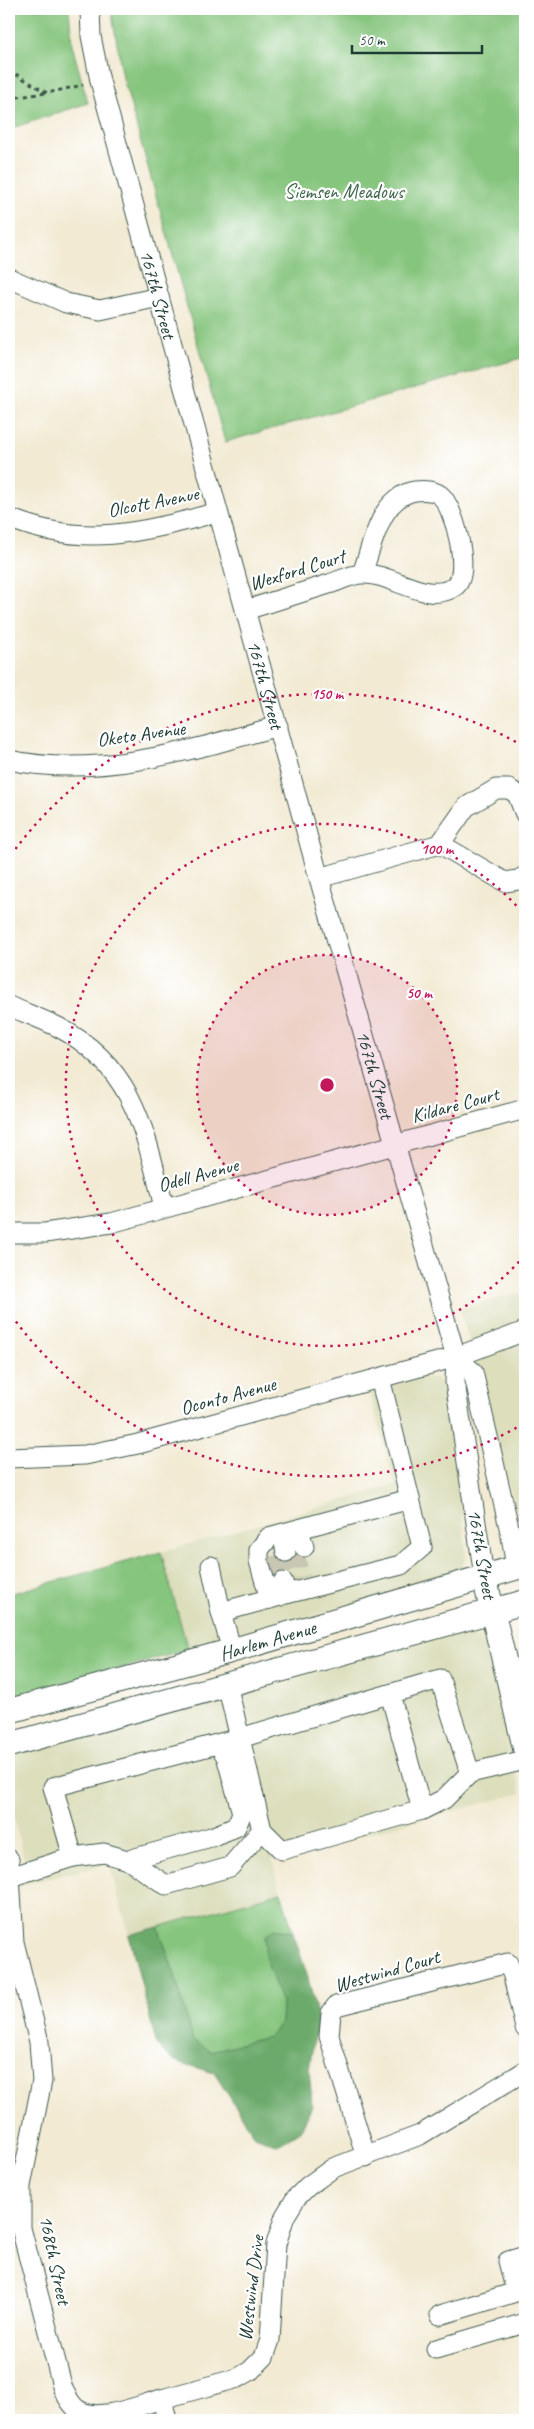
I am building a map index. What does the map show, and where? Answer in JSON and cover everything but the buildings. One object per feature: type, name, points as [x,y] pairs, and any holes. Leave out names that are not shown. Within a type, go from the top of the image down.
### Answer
[{"type":"main road","name":"Harlem Avenue","points":[[9,1711],[232,1651],[520,1566]]},
{"type":"main road","name":"167th Street","points":[[520,1566],[525,1605]]},
{"type":"main road","name":"167th Street","points":[[484,1576],[525,1748]]},
{"type":"main road","name":"Harlem Avenue","points":[[9,1744],[492,1611],[525,1605]]},
{"type":"street","name":"167th Street","points":[[90,9],[91,36],[100,81],[319,878],[456,1358],[455,1382],[484,1576]]},
{"type":"street","points":[[9,278],[66,303],[100,310],[159,297]]},
{"type":"street","name":"Wexford Court","points":[[246,610],[362,574],[440,592],[453,588],[458,583],[461,570],[460,544],[456,524],[446,502],[440,495],[421,490],[410,492],[396,500],[386,512],[377,528],[362,574]]},
{"type":"street","name":"Olcott Avenue","points":[[9,518],[56,533],[86,536],[119,535],[149,530],[218,512]]},
{"type":"street","name":"Oketo Avenue","points":[[9,760],[34,766],[65,767],[160,757],[195,750],[278,726]]},
{"type":"street","points":[[319,878],[440,844],[466,807],[496,789],[509,789],[517,794],[525,814]]},
{"type":"street","points":[[440,844],[505,882],[518,880],[525,876]]},
{"type":"street","points":[[9,1006],[59,1028],[84,1044],[105,1062],[121,1080],[134,1104],[149,1147],[164,1207]]},
{"type":"street","name":"Kildare Court","points":[[396,1144],[525,1109]]},
{"type":"street","name":"Odell Avenue","points":[[9,1233],[46,1233],[111,1223],[396,1144]]},
{"type":"street","name":"Oconto Avenue","points":[[9,1458],[76,1455],[114,1450],[456,1358],[523,1338]]},
{"type":"street","name":"167th Street","points":[[456,1358],[473,1372],[511,1536],[520,1566]]},
{"type":"street","points":[[221,1612],[295,1586],[401,1565],[422,1547],[404,1500],[380,1378]]},
{"type":"street","points":[[295,1586],[259,1561],[259,1550],[262,1544],[288,1542],[404,1500]]},
{"type":"street","points":[[211,1566],[232,1651]]},
{"type":"street","points":[[73,1857],[52,1787],[240,1738],[440,1679],[470,1773]]},
{"type":"street","points":[[227,1684],[262,1830],[282,1850],[422,1810],[444,1799],[470,1773],[525,1760]]},
{"type":"street","points":[[390,1694],[422,1810]]},
{"type":"street","points":[[128,1860],[211,1837],[236,1826],[242,1813],[226,1756],[218,1744]]},
{"type":"street","points":[[10,1877],[73,1857],[104,1853],[128,1860],[166,1885],[230,1867],[262,1830]]},
{"type":"street","name":"168th Street","points":[[10,1877],[14,1942],[39,2042],[42,2080],[21,2186],[15,2229],[63,2389],[70,2401],[84,2413],[105,2415],[162,2399]]},
{"type":"street","name":"Westwind Court","points":[[366,2157],[329,2036],[331,2013],[336,2006],[508,1963],[513,1976],[525,2028]]},
{"type":"street","name":"Westwind Drive","points":[[162,2399],[238,2378],[250,2371],[264,2357],[270,2340],[276,2244],[285,2216],[296,2198],[318,2177],[333,2168],[420,2135],[525,2071]]},
{"type":"street","points":[[440,2315],[516,2292],[508,2261],[525,2256]]},
{"type":"street","points":[[436,2348],[525,2324]]},
{"type":"street","points":[[162,2399],[167,2420]]},
{"type":"path","points":[[9,70],[47,93]]},
{"type":"path","points":[[9,98],[47,93],[100,81]]},
{"type":"shaded area","points":[[525,1291],[525,1532],[520,1525],[460,1309]]},
{"type":"shaded area","points":[[427,1377],[436,1379],[445,1386],[451,1396],[453,1407],[466,1558],[461,1569],[443,1580],[188,1650],[161,1552],[395,1485],[369,1390]]},
{"type":"shaded area","points":[[457,1630],[479,1638],[495,1657],[521,1793],[272,1859],[281,1892],[129,1935],[109,1864],[24,1884],[23,1856],[9,1798],[9,1754]]},
{"type":"green space","points":[[9,9],[69,9],[72,45],[88,103],[9,129]]},
{"type":"green space","name":"Siemsen Meadows","points":[[111,9],[525,9],[525,357],[225,442],[123,78]]},
{"type":"green space","points":[[161,1552],[188,1650],[9,1699],[9,1594]]},
{"type":"green space","points":[[281,1892],[293,1932],[274,1929],[276,1983],[282,2004],[281,2023],[270,2037],[210,2051],[193,2041],[174,1972],[158,1927]]},
{"type":"green space","points":[[158,1927],[174,1972],[193,2040],[210,2051],[269,2037],[281,2023],[282,2004],[265,1957],[265,1936],[274,1929],[293,1932],[308,1978],[318,2019],[309,2068],[312,2106],[301,2130],[278,2145],[255,2136],[214,2073],[173,2060],[157,2046],[129,1935]]},
{"type":"tunnel","points":[[294,1550],[301,1578]]},
{"type":"tunnel","points":[[277,1555],[283,1582]]}]
